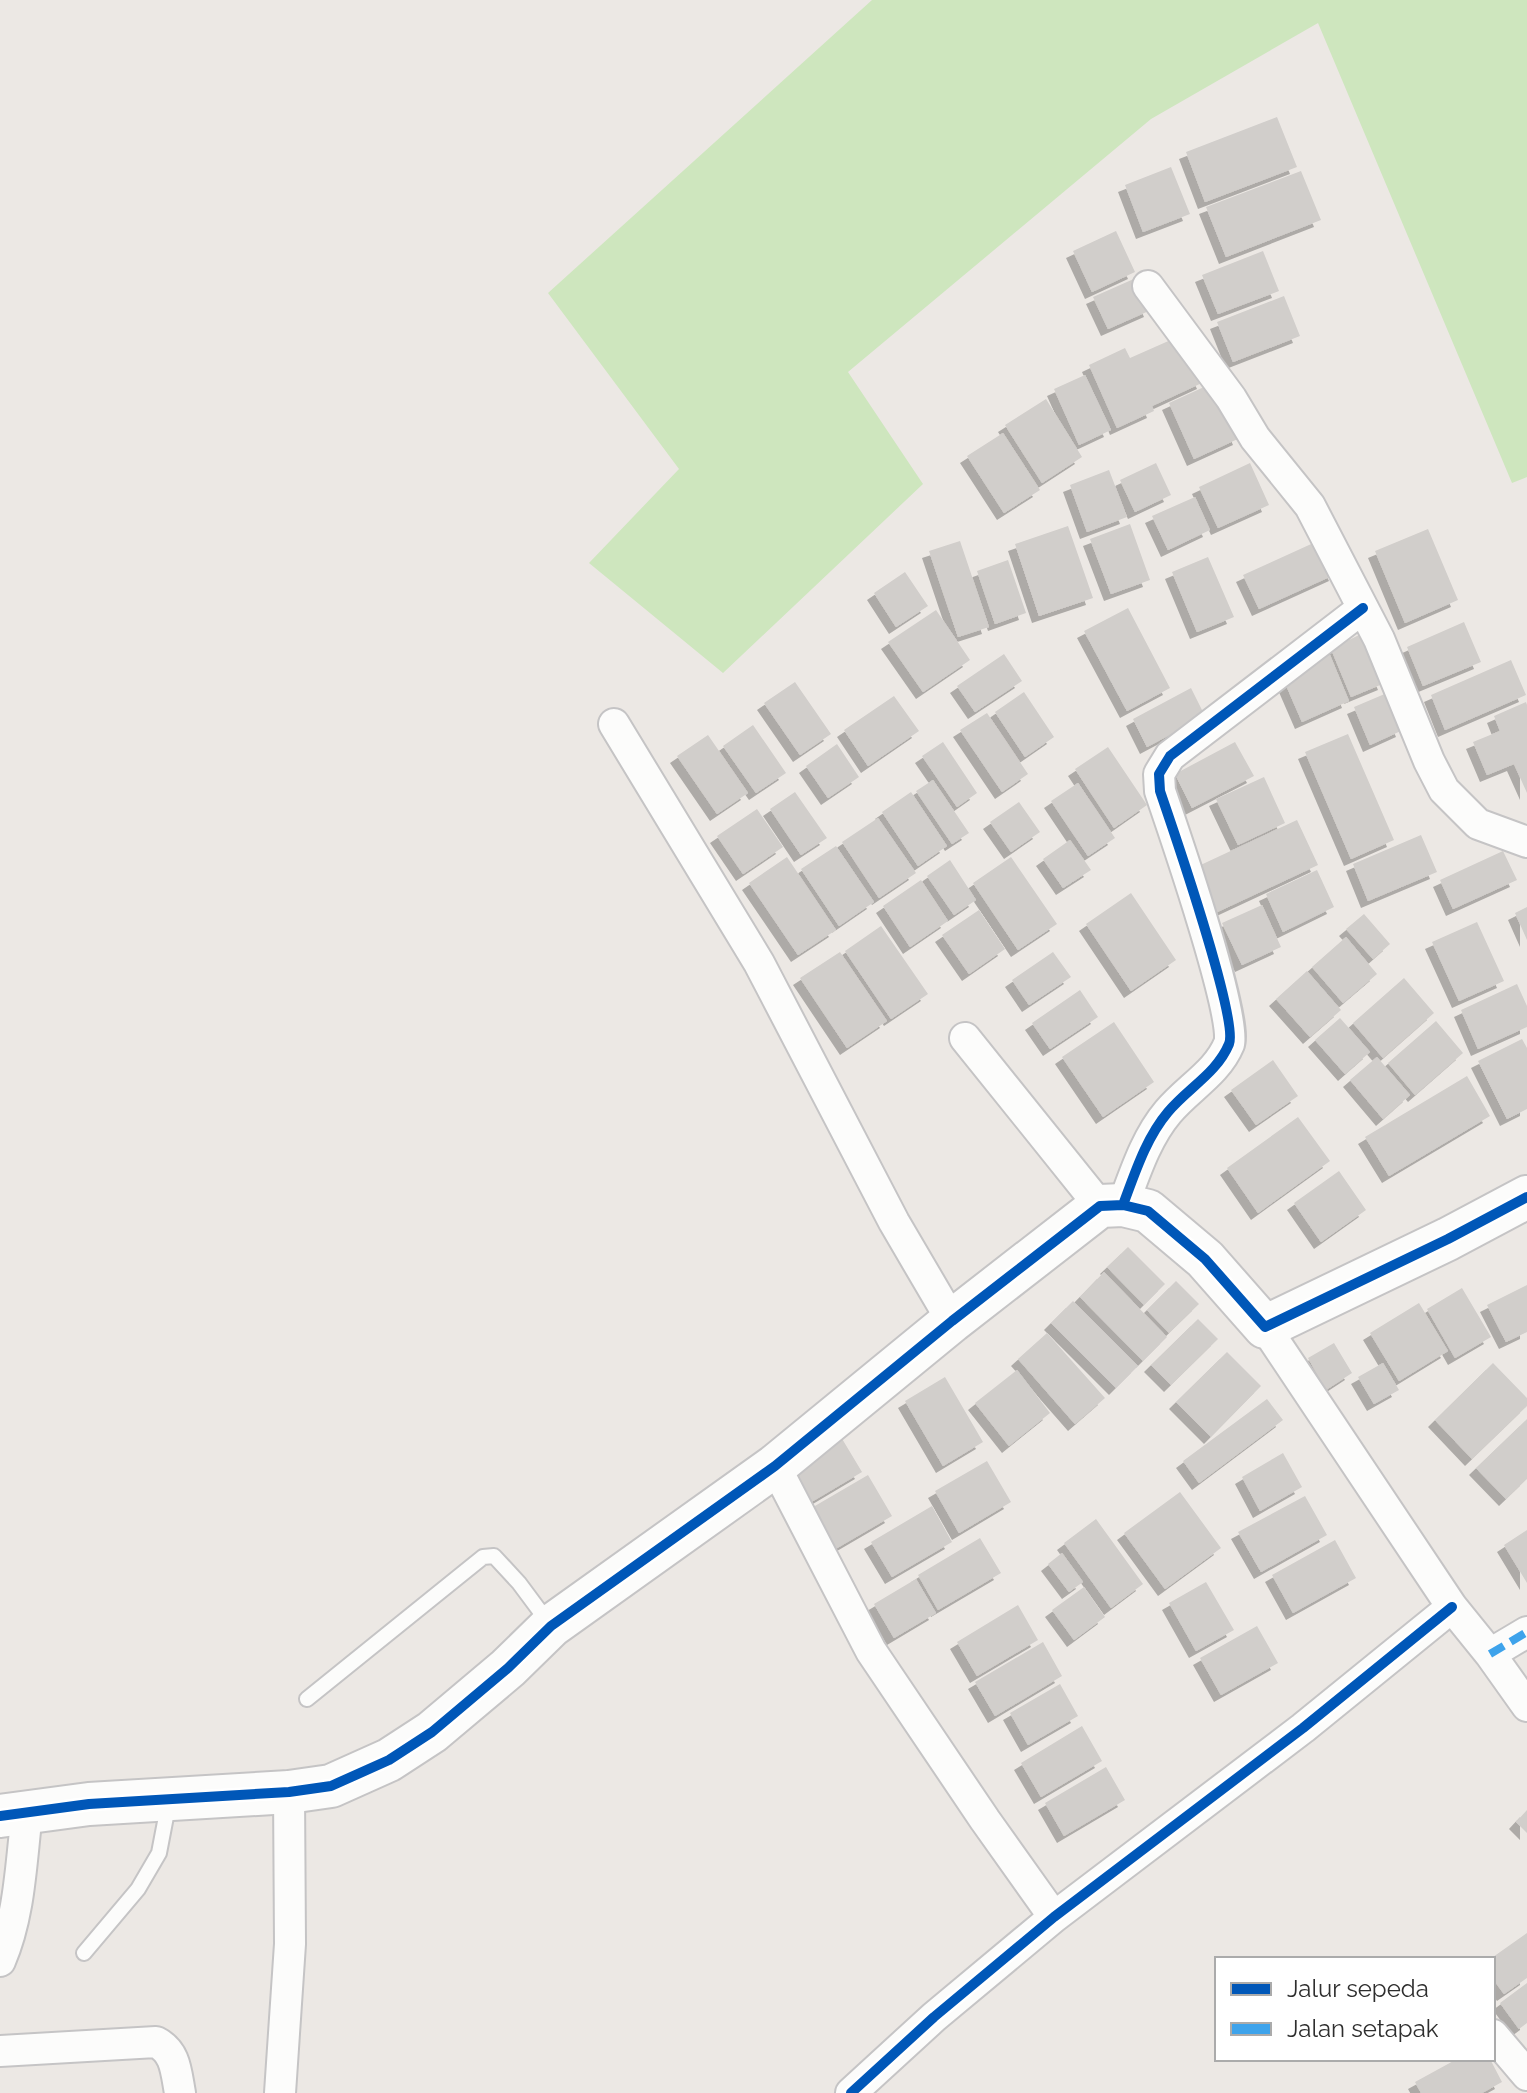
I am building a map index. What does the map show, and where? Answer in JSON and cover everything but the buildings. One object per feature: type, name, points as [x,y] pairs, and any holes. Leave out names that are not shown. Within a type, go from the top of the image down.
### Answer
[{"type":"street","points":[[1148,286],[1202,363],[1231,398],[1255,438],[1310,506],[1379,639],[1444,790],[1478,824],[1527,842]]},
{"type":"street","points":[[0,1961],[9,1941],[14,1917],[13,1814],[89,1804],[169,1801],[331,1786],[389,1760],[432,1732],[508,1668],[551,1626],[775,1466],[952,1321],[1111,1206],[1168,1112],[1220,1060],[1231,1040],[1226,1009],[1193,890],[1160,791],[1159,774],[1170,756],[1363,608]]},
{"type":"street","points":[[614,724],[759,963],[894,1222],[952,1321]]},
{"type":"street","points":[[965,1038],[1111,1206],[1148,1211],[1205,1259],[1265,1327],[1452,1607],[1527,1706]]},
{"type":"street","points":[[1265,1327],[1527,1197]]},
{"type":"street","points":[[775,1466],[871,1651],[1054,1917]]},
{"type":"street","points":[[851,2093],[884,2083],[934,2017],[1054,1917],[1303,1728],[1452,1607]]},
{"type":"street","points":[[1490,1654],[1527,1632]]},
{"type":"street","points":[[280,2093],[289,1974],[289,1792]]},
{"type":"street","points":[[1495,2037],[1527,2075]]},
{"type":"street","points":[[0,2051],[156,2042],[166,2047],[175,2062],[180,2093]]},
{"type":"lane","points":[[307,1699],[483,1557],[494,1556],[551,1626]]},
{"type":"lane","points":[[84,1953],[138,1889],[159,1853],[169,1801]]},
{"type":"green space","points":[[872,0],[1527,0],[1527,477],[1512,483],[1318,23],[1151,119],[848,372],[923,484],[723,673],[589,563],[679,469],[548,293]]},
{"type":"marked path","points":[[1490,1654],[1527,1632]]},
{"type":"cycle path","points":[[1123,1205],[1142,1156],[1160,1122],[1202,1080],[1229,1044],[1229,1028],[1215,963],[1160,791],[1159,774],[1170,756],[1363,608]]},
{"type":"cycle path","points":[[0,1816],[89,1804],[289,1792],[331,1786],[389,1760],[432,1732],[508,1668],[551,1626],[775,1466],[952,1321],[1100,1206],[1123,1205],[1148,1211],[1205,1259],[1265,1327],[1448,1239],[1527,1197]]},
{"type":"cycle path","points":[[851,2093],[934,2017],[1054,1917],[1303,1728],[1452,1607]]}]
